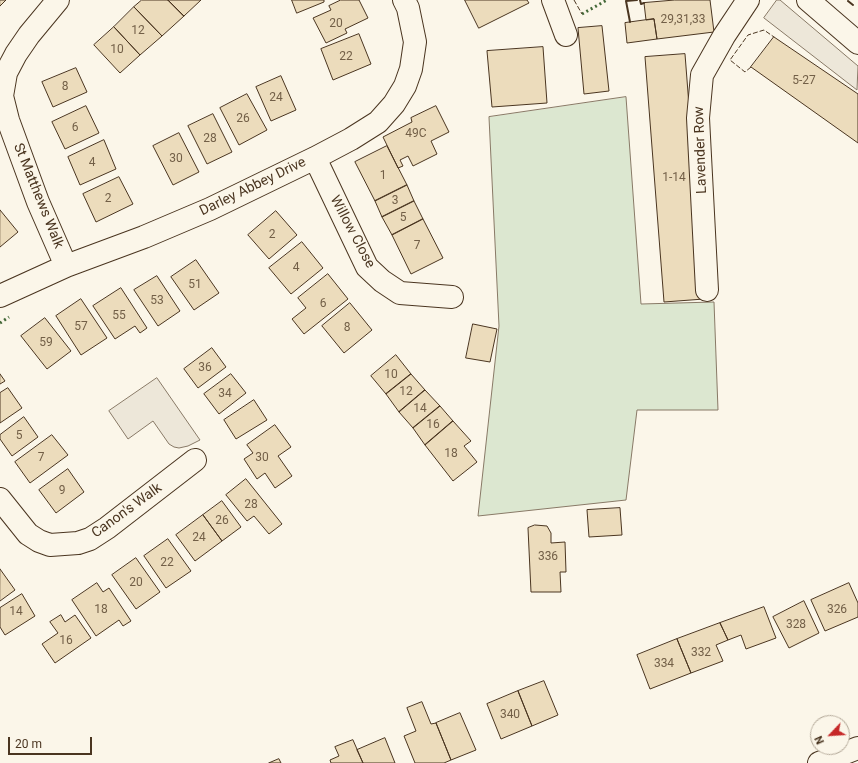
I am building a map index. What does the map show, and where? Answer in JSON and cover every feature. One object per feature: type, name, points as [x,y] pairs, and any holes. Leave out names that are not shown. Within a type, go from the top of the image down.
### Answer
[{"type":"street","name":"St Matthews Walk","points":[[58,0],[29,35],[16,54],[6,74],[2,96],[8,120],[33,187],[66,266]]},
{"type":"street","name":"Darley Abbey Drive","points":[[0,296],[66,266],[144,237],[203,212],[315,158],[351,139],[378,122],[394,104],[411,69],[415,42],[408,8],[404,0]]},
{"type":"street","points":[[553,0],[566,35]]},
{"type":"street","name":"Lavender Row","points":[[708,290],[698,118],[702,75],[724,36],[748,0]]},
{"type":"street","points":[[808,0],[858,43]]},
{"type":"street","name":"Willow Close","points":[[315,158],[367,266],[382,281],[400,293],[452,297]]},
{"type":"street","name":"Canon's Walk","points":[[0,499],[28,534],[50,545],[78,543],[90,539],[107,528],[195,460]]},
{"type":"street","points":[[819,763],[858,748]]},
{"type":"green space","points":[[626,97],[641,304],[714,302],[718,410],[637,410],[626,500],[478,516],[499,326],[489,117]]},
{"type":"shaded area","points":[[777,0],[780,0],[858,66],[857,90],[764,18]]},
{"type":"shaded area","points":[[157,378],[200,440],[188,446],[179,448],[174,447],[169,444],[153,421],[128,439],[109,411]]},
{"type":"building","points":[[0,0],[6,0],[0,6]]},
{"type":"building","points":[[142,0],[168,0],[184,16],[162,36],[134,7]]},
{"type":"building","points":[[168,0],[201,0],[184,16]]},
{"type":"building","points":[[292,0],[324,0],[324,2],[297,13]]},
{"type":"building","points":[[341,0],[359,0],[368,18],[345,29],[347,33],[326,43],[313,18],[331,10],[329,6]]},
{"type":"building","points":[[465,0],[527,0],[529,3],[479,28]]},
{"type":"building","points":[[675,0],[710,0],[714,32],[657,39],[654,19],[646,20],[644,3]]},
{"type":"building","points":[[134,7],[162,36],[140,55],[114,27]]},
{"type":"building","points":[[654,19],[657,39],[627,43],[625,23]]},
{"type":"building","points":[[602,26],[609,91],[584,94],[578,28]]},
{"type":"building","points":[[114,27],[140,55],[120,73],[94,45]]},
{"type":"building","points":[[359,34],[371,64],[333,80],[321,49]]},
{"type":"building","points":[[774,37],[858,94],[858,143],[751,67]]},
{"type":"building","points":[[543,47],[547,103],[492,107],[487,51]]},
{"type":"building","points":[[685,54],[704,299],[664,302],[645,57]]},
{"type":"building","points":[[76,68],[87,92],[53,107],[42,82]]},
{"type":"building","points":[[281,76],[296,110],[271,121],[256,87]]},
{"type":"building","points":[[247,94],[267,130],[239,145],[220,108]]},
{"type":"building","points":[[86,106],[99,133],[65,149],[52,122]]},
{"type":"building","points":[[436,106],[449,132],[431,141],[437,154],[413,166],[408,156],[400,160],[403,166],[398,168],[383,137],[412,122],[411,118]]},
{"type":"building","points":[[213,114],[232,152],[207,164],[188,126]]},
{"type":"building","points":[[179,133],[199,172],[173,185],[153,146]]},
{"type":"building","points":[[104,140],[116,169],[80,185],[68,157]]},
{"type":"building","points":[[387,146],[407,185],[375,201],[355,162]]},
{"type":"building","points":[[119,177],[133,204],[96,222],[83,194]]},
{"type":"building","points":[[407,185],[414,201],[382,217],[375,201]]},
{"type":"building","points":[[414,201],[423,219],[392,235],[382,217]]},
{"type":"building","points":[[0,210],[18,232],[0,247]]},
{"type":"building","points":[[276,211],[297,235],[269,259],[248,235]]},
{"type":"building","points":[[423,219],[443,258],[411,274],[392,235]]},
{"type":"building","points":[[302,242],[323,268],[291,294],[269,268]]},
{"type":"building","points":[[196,260],[219,293],[194,310],[171,277]]},
{"type":"building","points":[[328,274],[348,299],[304,334],[292,319],[306,308],[298,298]]},
{"type":"building","points":[[157,276],[180,311],[158,326],[134,290]]},
{"type":"building","points":[[121,288],[147,328],[140,333],[135,326],[115,339],[93,306]]},
{"type":"building","points":[[81,299],[107,338],[81,355],[56,316]]},
{"type":"building","points":[[350,303],[372,330],[344,353],[322,326]]},
{"type":"building","points":[[45,318],[71,351],[47,369],[21,336]]},
{"type":"building","points":[[473,324],[497,329],[490,362],[466,358]]},
{"type":"building","points":[[212,348],[226,367],[198,388],[184,369]]},
{"type":"building","points":[[396,355],[411,374],[386,394],[371,376]]},
{"type":"building","points":[[0,374],[5,381],[0,384]]},
{"type":"building","points":[[231,374],[246,393],[219,414],[204,394]]},
{"type":"building","points":[[411,374],[425,390],[399,412],[386,394]]},
{"type":"building","points":[[8,388],[22,408],[0,423],[0,393]]},
{"type":"building","points":[[425,390],[440,406],[413,428],[399,412]]},
{"type":"building","points":[[254,400],[267,420],[236,439],[224,420]]},
{"type":"building","points":[[440,406],[453,421],[425,445],[413,428]]},
{"type":"building","points":[[24,417],[38,437],[12,456],[0,439],[0,435]]},
{"type":"building","points":[[453,421],[471,441],[464,446],[477,462],[453,481],[425,445]]},
{"type":"building","points":[[275,425],[291,447],[278,456],[292,476],[275,488],[265,473],[257,479],[244,459],[253,453],[247,445]]},
{"type":"building","points":[[52,435],[68,455],[30,483],[15,462]]},
{"type":"building","points":[[68,469],[84,492],[56,513],[39,490]]},
{"type":"building","points":[[246,479],[282,524],[269,534],[254,516],[247,521],[226,495]]},
{"type":"building","points":[[222,501],[241,527],[222,541],[203,515]]},
{"type":"building","points":[[620,508],[622,535],[589,537],[587,510]]},
{"type":"building","points":[[203,515],[222,541],[195,561],[176,535]]},
{"type":"building","points":[[535,525],[547,526],[551,533],[551,543],[565,542],[566,572],[560,572],[561,592],[531,592],[528,528]]},
{"type":"building","points":[[168,539],[191,571],[166,588],[144,556]]},
{"type":"building","points":[[136,558],[160,592],[136,609],[112,575]]},
{"type":"building","points":[[0,569],[15,590],[0,601]]},
{"type":"building","points":[[97,583],[103,592],[109,588],[131,621],[123,626],[119,620],[96,636],[72,600]]},
{"type":"building","points":[[849,583],[858,603],[858,617],[825,631],[811,600]]},
{"type":"building","points":[[22,594],[35,616],[5,635],[0,627],[0,608]]},
{"type":"building","points":[[804,601],[819,633],[789,648],[773,617]]},
{"type":"building","points":[[764,607],[776,638],[746,649],[741,635],[728,640],[720,623]]},
{"type":"building","points":[[61,615],[65,622],[75,615],[91,638],[55,663],[42,644],[58,633],[50,622]]},
{"type":"building","points":[[720,623],[728,640],[716,645],[723,661],[691,673],[677,639]]},
{"type":"building","points":[[677,639],[691,673],[650,689],[637,655]]},
{"type":"building","points":[[544,681],[558,715],[532,726],[518,691]]},
{"type":"building","points":[[518,691],[532,726],[501,739],[487,704]]},
{"type":"building","points":[[422,702],[431,724],[436,723],[451,760],[444,763],[415,763],[404,736],[416,731],[407,708]]},
{"type":"building","points":[[460,713],[476,750],[451,760],[436,723]]},
{"type":"building","points":[[385,738],[395,763],[363,763],[357,750]]},
{"type":"building","points":[[353,740],[363,763],[331,763],[330,760],[339,756],[335,747]]},
{"type":"building","points":[[279,759],[281,763],[269,763]]},
{"type":"hedge","points":[[582,14],[607,0]]},
{"type":"hedge","points":[[0,323],[9,317]]},
{"type":"fence","points":[[574,0],[582,14]]},
{"type":"fence","points":[[751,67],[745,72],[730,60],[748,35],[764,30],[774,37]]},
{"type":"wall","points":[[630,22],[626,1],[637,0]]},
{"type":"wall","points":[[640,0],[641,4],[644,3]]},
{"type":"wall","points":[[848,1],[853,5]]}]
